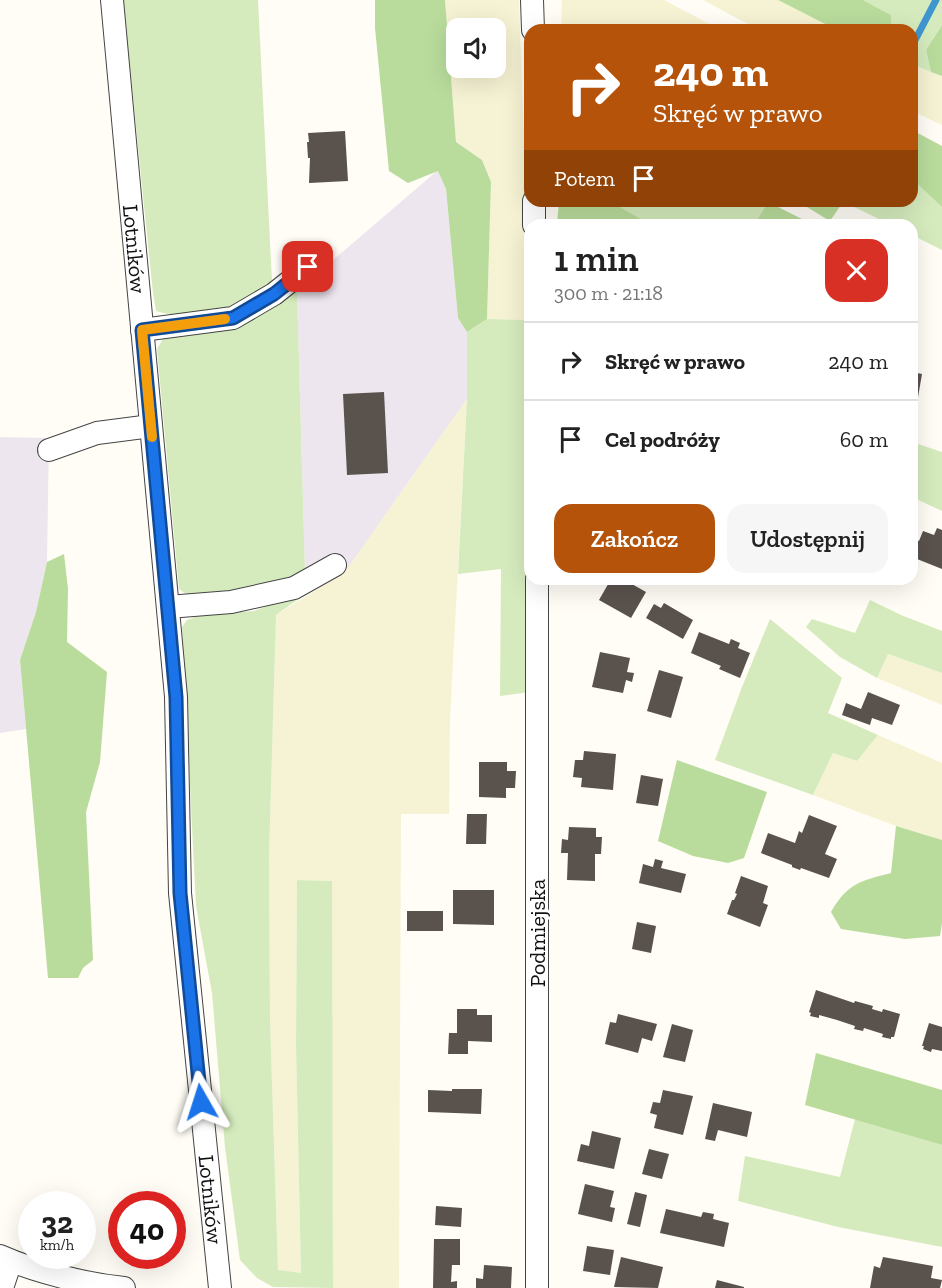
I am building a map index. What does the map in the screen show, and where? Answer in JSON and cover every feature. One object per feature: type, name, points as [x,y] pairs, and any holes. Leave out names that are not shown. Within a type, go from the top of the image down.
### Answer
[{"type":"street","name":"Lotników","points":[[112,0],[176,697],[180,893],[219,1288]]},
{"type":"street","points":[[532,0],[533,24]]},
{"type":"street","points":[[142,330],[233,318],[274,294],[308,267]]},
{"type":"street","points":[[50,450],[97,433],[151,426]]},
{"type":"street","points":[[168,607],[231,602],[294,588],[335,565]]},
{"type":"street","name":"Podmiejska","points":[[537,585],[537,1288]]},
{"type":"street","points":[[2,1288],[5,1259],[95,1284],[124,1288]]},
{"type":"shaded area","points":[[445,0],[519,0],[524,207],[526,207],[526,219],[524,219],[524,320],[487,319],[491,182],[482,160],[456,142],[451,78],[506,78],[506,18],[446,18]]},
{"type":"shaded area","points":[[562,0],[664,0],[710,24],[561,24]]},
{"type":"shaded area","points":[[703,0],[778,0],[825,24],[748,24]]},
{"type":"shaded area","points":[[918,66],[942,76],[942,125],[918,114]]},
{"type":"shaded area","points":[[438,170],[446,189],[458,318],[467,332],[467,399],[345,572],[335,555],[305,572],[297,291]]},
{"type":"shaded area","points":[[467,399],[450,719],[449,814],[401,814],[399,1288],[333,1288],[331,881],[297,880],[296,1047],[301,1274],[278,1271],[270,1020],[269,856],[276,615],[345,572]]},
{"type":"shaded area","points":[[0,437],[49,438],[47,562],[36,612],[20,660],[26,729],[0,733]]},
{"type":"shaded area","points":[[888,654],[942,673],[942,705],[877,678]]},
{"type":"shaded area","points":[[878,735],[942,763],[942,840],[896,826],[813,795],[833,753],[857,761]]},
{"type":"green space","points":[[123,0],[258,0],[272,282],[240,303],[220,311],[198,315],[177,315],[156,311]]},
{"type":"green space","points":[[375,0],[445,0],[446,78],[451,78],[456,142],[482,160],[491,182],[487,319],[467,332],[458,318],[446,189],[438,171],[408,183],[389,171],[375,28]]},
{"type":"green space","points":[[778,0],[863,0],[891,15],[891,24],[825,24]]},
{"type":"green space","points":[[863,0],[942,0],[942,25],[926,50],[931,72],[918,67],[918,24],[891,24],[891,15]]},
{"type":"green space","points":[[942,25],[942,76],[931,72],[926,50]]},
{"type":"green space","points":[[918,133],[942,146],[942,207],[918,185]]},
{"type":"green space","points":[[918,185],[942,207],[942,250],[918,238],[918,219],[879,219],[854,207],[918,207]]},
{"type":"green space","points":[[558,207],[620,207],[641,219],[558,219]]},
{"type":"green space","points":[[620,207],[765,207],[758,219],[641,219]]},
{"type":"green space","points":[[765,207],[778,207],[802,219],[758,219]]},
{"type":"green space","points":[[807,207],[840,207],[831,219],[827,219]]},
{"type":"green space","points":[[293,290],[297,291],[305,572],[228,594],[198,596],[187,594],[179,589],[157,349],[164,337]]},
{"type":"green space","points":[[487,319],[524,320],[524,585],[529,585],[530,692],[500,696],[501,569],[458,574],[467,399],[467,332]]},
{"type":"green space","points":[[918,444],[942,452],[942,511],[918,500]]},
{"type":"green space","points":[[64,554],[68,589],[67,642],[107,672],[100,762],[86,812],[93,960],[83,968],[78,978],[48,978],[20,660],[36,612],[47,562]]},
{"type":"green space","points":[[297,595],[300,598],[276,615],[269,856],[270,1020],[278,1270],[301,1273],[296,1047],[297,880],[332,881],[333,1288],[273,1287],[257,1278],[240,1260],[225,1147],[212,993],[196,906],[182,627],[187,620],[201,615],[254,611]]},
{"type":"green space","points":[[870,600],[942,631],[942,673],[888,654],[877,678],[840,657],[806,627],[812,619],[855,633]]},
{"type":"green space","points":[[770,619],[842,678],[828,713],[878,735],[857,761],[833,753],[813,795],[715,760]]},
{"type":"green space","points":[[677,760],[767,792],[744,858],[728,863],[693,856],[658,841]]},
{"type":"green space","points":[[896,826],[942,840],[940,936],[905,939],[841,929],[831,912],[849,889],[863,881],[891,873]]},
{"type":"green space","points":[[816,1053],[942,1090],[942,1145],[805,1105]]},
{"type":"green space","points":[[855,1119],[942,1145],[942,1247],[838,1227],[738,1201],[745,1156],[840,1177]]},
{"type":"building","points":[[345,131],[348,181],[309,183],[308,133]]},
{"type":"building","points":[[918,373],[922,374],[918,397]]},
{"type":"building","points":[[384,392],[388,473],[347,475],[343,394]]},
{"type":"building","points":[[937,528],[942,530],[942,569],[918,559],[918,541],[923,531],[934,535]]},
{"type":"building","points":[[608,585],[634,585],[646,592],[631,618],[599,600]]},
{"type":"building","points":[[664,603],[693,620],[683,639],[646,618],[654,604],[661,608]]},
{"type":"building","points":[[699,632],[729,644],[731,639],[740,643],[738,648],[750,653],[740,678],[719,669],[721,666],[691,653]]},
{"type":"building","points":[[600,652],[630,658],[627,672],[634,673],[632,682],[626,680],[623,693],[592,687]]},
{"type":"building","points":[[659,670],[683,677],[671,718],[647,711]]},
{"type":"building","points":[[868,692],[900,705],[892,725],[872,718],[870,725],[842,715],[846,703],[861,709]]},
{"type":"building","points":[[584,751],[616,754],[613,790],[581,787],[582,778],[573,777],[575,760],[583,760]]},
{"type":"building","points":[[479,762],[507,762],[507,771],[516,771],[515,788],[506,788],[506,798],[479,797]]},
{"type":"building","points":[[641,775],[663,779],[658,806],[636,803]]},
{"type":"building","points":[[467,814],[487,814],[486,844],[466,844]]},
{"type":"building","points":[[809,815],[837,826],[825,854],[837,859],[829,878],[801,868],[800,870],[761,853],[768,833],[795,843]]},
{"type":"building","points":[[569,827],[596,828],[596,837],[602,837],[601,854],[595,854],[595,881],[567,880],[568,853],[561,853],[562,839],[568,840]]},
{"type":"building","points":[[655,859],[663,861],[661,868],[686,874],[681,893],[639,883],[643,864],[653,867]]},
{"type":"building","points":[[741,876],[768,886],[763,903],[768,905],[760,927],[727,914],[737,894],[735,893]]},
{"type":"building","points":[[453,890],[494,890],[494,925],[453,924]]},
{"type":"building","points":[[407,911],[443,911],[443,931],[407,931]]},
{"type":"building","points":[[637,922],[656,926],[651,953],[632,949]]},
{"type":"building","points":[[816,990],[854,1003],[855,1001],[873,1006],[872,1009],[882,1012],[883,1009],[900,1014],[894,1037],[891,1039],[882,1037],[883,1034],[864,1028],[863,1031],[854,1029],[855,1026],[819,1015],[819,1018],[810,1016],[809,1012]]},
{"type":"building","points":[[457,1009],[477,1009],[477,1015],[492,1015],[492,1042],[468,1041],[468,1054],[448,1054],[449,1033],[457,1033]]},
{"type":"building","points":[[618,1014],[657,1024],[652,1041],[642,1038],[638,1053],[605,1044],[610,1022],[616,1023]]},
{"type":"building","points":[[929,1023],[942,1027],[942,1051],[932,1049],[931,1052],[923,1049]]},
{"type":"building","points":[[672,1024],[693,1030],[685,1062],[663,1057]]},
{"type":"building","points":[[452,1089],[482,1089],[481,1114],[428,1112],[428,1090],[452,1091]]},
{"type":"building","points":[[663,1090],[693,1096],[683,1135],[654,1128],[657,1115],[650,1113],[653,1102],[660,1103]]},
{"type":"building","points":[[713,1103],[752,1112],[747,1137],[718,1130],[715,1141],[705,1139]]},
{"type":"building","points":[[592,1131],[621,1138],[614,1169],[577,1161],[581,1144],[589,1146]]},
{"type":"building","points":[[649,1149],[669,1154],[662,1179],[642,1174]]},
{"type":"building","points":[[585,1184],[614,1191],[610,1207],[615,1208],[612,1222],[578,1214]]},
{"type":"building","points":[[635,1192],[647,1195],[640,1227],[627,1224]]},
{"type":"building","points":[[436,1206],[462,1208],[461,1227],[435,1225]]},
{"type":"building","points":[[666,1209],[701,1217],[703,1212],[714,1214],[713,1219],[729,1223],[724,1247],[660,1233]]},
{"type":"building","points":[[434,1239],[460,1239],[460,1265],[452,1265],[451,1282],[457,1281],[457,1288],[433,1288]]},
{"type":"building","points":[[587,1246],[614,1250],[610,1275],[583,1271]]},
{"type":"building","points":[[621,1257],[663,1267],[658,1288],[614,1287]]},
{"type":"building","points":[[883,1257],[933,1266],[931,1278],[942,1280],[940,1288],[870,1288],[874,1266],[880,1268]]},
{"type":"building","points":[[484,1265],[512,1267],[511,1288],[476,1288],[476,1278],[483,1279]]},
{"type":"building","points":[[717,1280],[744,1287],[744,1288],[715,1288]]},
{"type":"waterway","points":[[918,34],[936,0]]},
{"type":"slow traffic","points":[[152,437],[142,330],[225,319]]},
{"type":"route","points":[[201,1102],[180,893],[176,697],[142,330],[233,318],[274,294],[308,267]]}]
